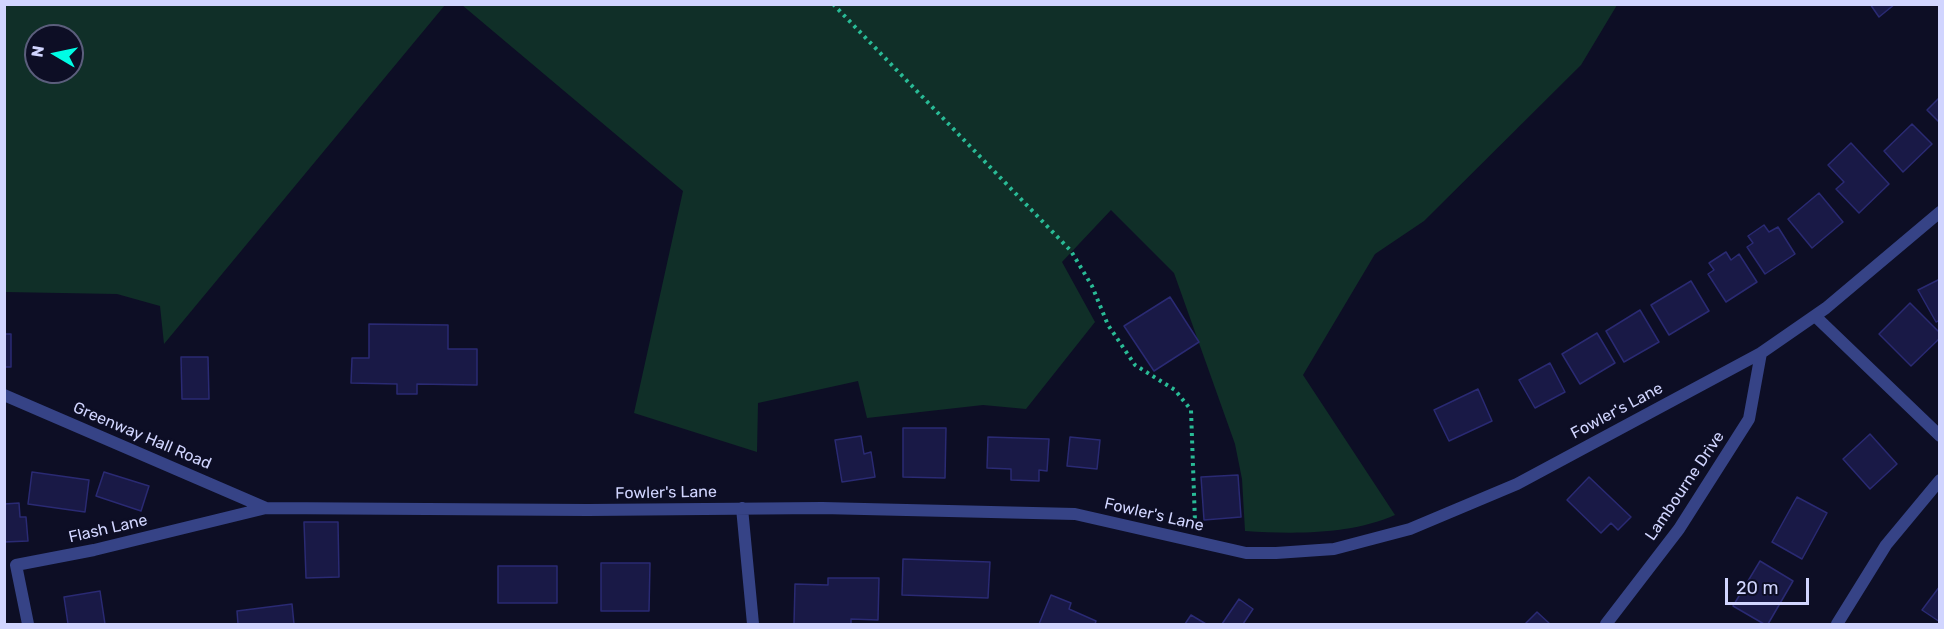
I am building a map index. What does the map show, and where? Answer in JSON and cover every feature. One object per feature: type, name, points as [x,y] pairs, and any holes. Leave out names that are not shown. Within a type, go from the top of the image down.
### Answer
[{"type":"street","name":"Fowler's Lane","points":[[266,508],[576,510],[822,508],[1075,514],[1246,553],[1334,549],[1410,530],[1516,484],[1761,353],[1815,316],[1940,212]]},
{"type":"street","points":[[1815,316],[1940,436]]},
{"type":"street","name":"Lambourne Drive","points":[[1606,624],[1679,529],[1749,419],[1761,353]]},
{"type":"street","name":"Greenway Hall Road","points":[[4,395],[266,508]]},
{"type":"street","points":[[1837,624],[1886,544],[1940,480]]},
{"type":"street","name":"Flash Lane","points":[[28,624],[10,566],[94,550],[266,508]]},
{"type":"street","points":[[742,508],[753,624]]},
{"type":"path","points":[[833,4],[1071,251],[1092,286],[1108,325],[1135,365],[1175,390],[1191,410],[1196,541]]},
{"type":"green space","points":[[5,4],[445,4],[164,344],[160,306],[117,294],[5,292]]},
{"type":"green space","points":[[462,5],[1617,5],[1581,65],[1424,221],[1375,254],[1303,375],[1395,515],[1378,522],[1340,530],[1282,533],[1245,531],[1242,479],[1235,444],[1174,273],[1111,210],[1062,262],[1095,322],[1026,409],[983,405],[867,418],[858,381],[758,403],[757,452],[634,413],[683,191]]},
{"type":"building","points":[[1870,4],[1895,4],[1879,17]]},
{"type":"building","points":[[1940,97],[1940,123],[1927,110]]},
{"type":"building","points":[[1912,124],[1932,144],[1903,172],[1884,151]]},
{"type":"building","points":[[1851,143],[1889,184],[1859,213],[1836,189],[1844,182],[1828,165]]},
{"type":"building","points":[[1819,193],[1843,222],[1812,248],[1788,219]]},
{"type":"building","points":[[1764,225],[1769,232],[1778,227],[1795,254],[1765,274],[1747,247],[1753,243],[1748,236]]},
{"type":"building","points":[[1726,252],[1731,260],[1739,254],[1757,282],[1726,302],[1708,274],[1714,270],[1709,263]]},
{"type":"building","points":[[1940,279],[1940,320],[1936,322],[1918,290]]},
{"type":"building","points":[[1691,281],[1709,311],[1669,335],[1651,305]]},
{"type":"building","points":[[1170,297],[1199,342],[1154,371],[1124,326]]},
{"type":"building","points":[[1910,303],[1940,333],[1940,338],[1911,366],[1879,334]]},
{"type":"building","points":[[1640,310],[1659,342],[1624,362],[1606,331]]},
{"type":"building","points":[[369,324],[448,325],[448,349],[477,349],[477,385],[417,384],[417,394],[397,394],[397,384],[351,383],[352,358],[369,358]]},
{"type":"building","points":[[1597,333],[1615,363],[1580,384],[1562,354]]},
{"type":"building","points":[[4,334],[11,334],[11,367],[4,367]]},
{"type":"building","points":[[181,357],[208,357],[209,399],[182,399]]},
{"type":"building","points":[[1550,363],[1565,392],[1535,408],[1519,380]]},
{"type":"building","points":[[1478,389],[1492,421],[1449,441],[1434,410]]},
{"type":"building","points":[[903,428],[946,428],[945,478],[903,477]]},
{"type":"building","points":[[1870,434],[1897,464],[1870,489],[1843,459]]},
{"type":"building","points":[[861,436],[864,454],[871,452],[875,477],[842,482],[835,440]]},
{"type":"building","points":[[988,437],[1049,439],[1047,471],[1039,470],[1039,481],[1011,480],[1011,469],[987,468]]},
{"type":"building","points":[[1070,437],[1100,440],[1097,469],[1067,466]]},
{"type":"building","points":[[32,472],[89,480],[85,512],[28,504]]},
{"type":"building","points":[[104,472],[149,486],[141,511],[96,496]]},
{"type":"building","points":[[1238,475],[1241,517],[1204,520],[1201,477]]},
{"type":"building","points":[[1589,477],[1631,517],[1618,530],[1611,523],[1601,533],[1567,500]]},
{"type":"building","points":[[1797,497],[1827,513],[1802,559],[1772,542]]},
{"type":"building","points":[[19,503],[20,517],[26,517],[28,541],[4,542],[4,504]]},
{"type":"building","points":[[304,522],[338,522],[339,577],[306,578]]},
{"type":"building","points":[[903,559],[990,562],[988,598],[902,595]]},
{"type":"building","points":[[1760,561],[1793,581],[1768,624],[1764,624],[1733,606]]},
{"type":"building","points":[[601,563],[650,563],[649,611],[601,611]]},
{"type":"building","points":[[498,566],[557,566],[557,603],[498,603]]},
{"type":"building","points":[[828,578],[879,578],[878,620],[851,619],[851,624],[794,624],[795,584],[828,585]]},
{"type":"building","points":[[1940,586],[1940,622],[1922,610]]},
{"type":"building","points":[[100,591],[105,624],[68,624],[64,597]]},
{"type":"building","points":[[1051,595],[1071,603],[1069,609],[1096,621],[1095,624],[1039,624]]},
{"type":"building","points":[[1239,599],[1253,609],[1243,624],[1222,624]]},
{"type":"building","points":[[292,604],[294,624],[238,624],[237,611]]},
{"type":"building","points":[[1537,612],[1550,624],[1525,624]]},
{"type":"building","points":[[1191,615],[1206,624],[1185,624]]}]
